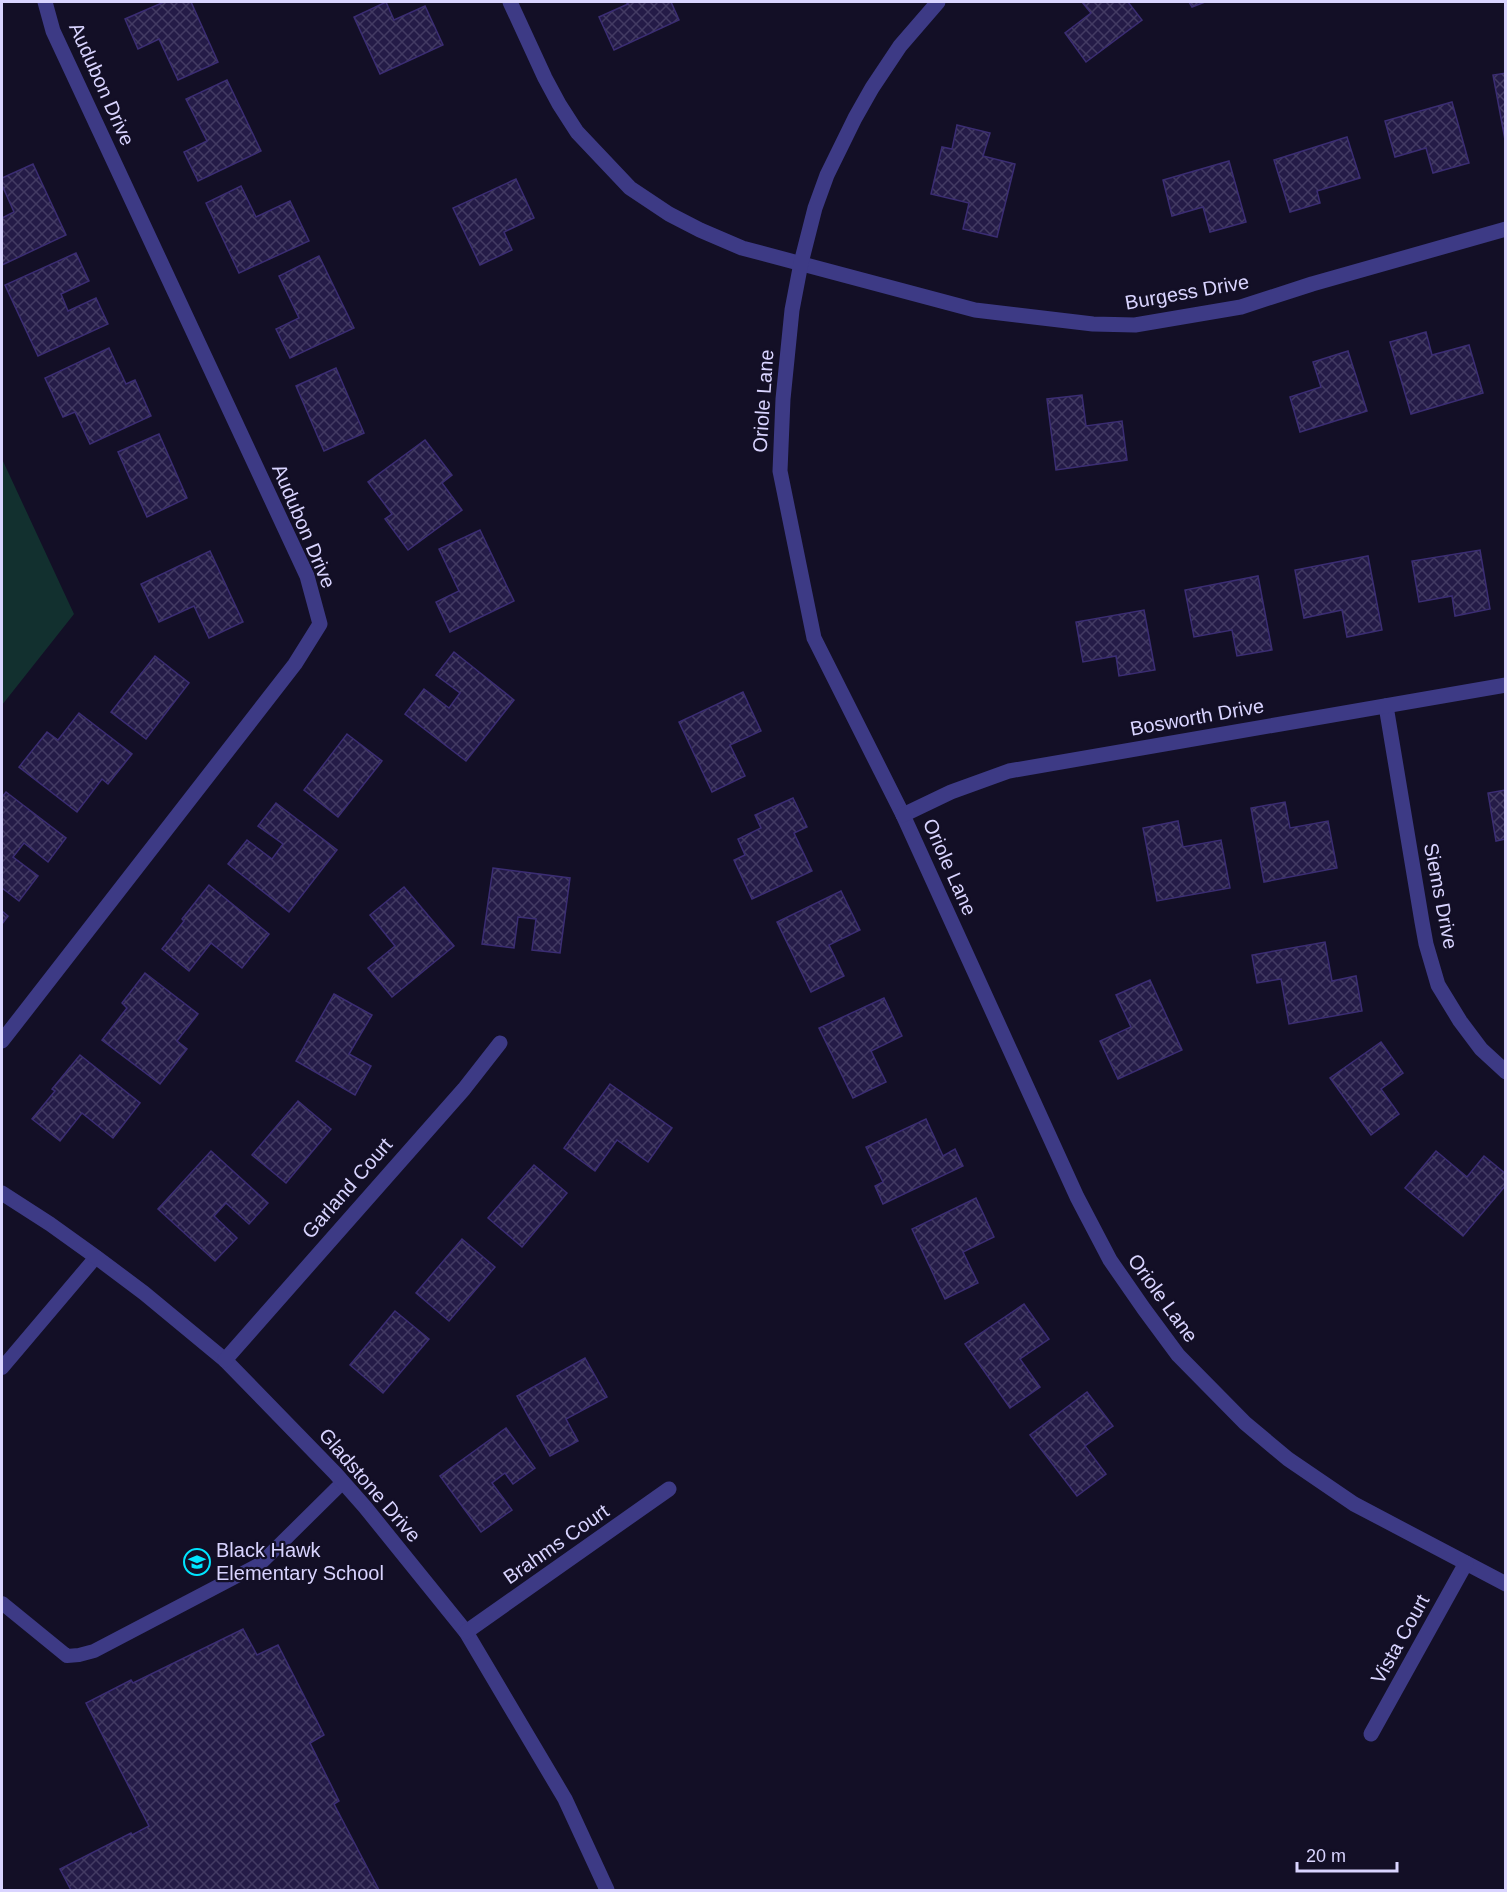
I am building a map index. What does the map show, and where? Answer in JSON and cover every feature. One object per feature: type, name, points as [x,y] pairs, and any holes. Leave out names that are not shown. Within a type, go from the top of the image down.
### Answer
[{"type":"street","name":"Audubon Drive","points":[[2,1041],[295,664],[320,624],[307,576],[53,31],[45,2]]},
{"type":"street","name":"Burgess Drive","points":[[510,2],[559,104],[578,132],[630,188],[669,214],[742,248],[975,310],[1082,323],[1135,325],[1241,307],[1312,284],[1506,229]]},
{"type":"street","name":"Oriole Lane","points":[[938,2],[900,46],[872,88],[827,175],[815,208],[792,310],[783,399],[780,471],[789,525],[814,638],[903,814],[1077,1197],[1110,1260],[1164,1337],[1178,1355],[1245,1423],[1288,1459],[1354,1504],[1506,1584]]},
{"type":"street","name":"Bosworth Drive","points":[[903,814],[951,792],[1009,771],[1506,685]]},
{"type":"street","name":"Siems Drive","points":[[1386,706],[1422,922],[1438,985],[1460,1021],[1481,1049],[1506,1072]]},
{"type":"street","name":"Garland Court","points":[[225,1360],[464,1089],[500,1043]]},
{"type":"street","name":"Gladstone Drive","points":[[2,1193],[96,1257],[144,1293],[225,1360],[365,1507],[466,1632],[565,1798],[607,1890]]},
{"type":"street","name":"Brahms Court","points":[[466,1632],[669,1489]]},
{"type":"street","name":"Vista Court","points":[[1371,1734],[1466,1563]]},
{"type":"lane","points":[[2,1368],[96,1257]]},
{"type":"lane","points":[[2,1603],[67,1656],[94,1652],[260,1564],[343,1482]]},
{"type":"green space","points":[[2,459],[74,614],[2,705]]},
{"type":"building","points":[[164,2],[191,2],[218,62],[178,80],[159,39],[138,49],[125,19]]},
{"type":"building","points":[[386,2],[394,20],[425,6],[443,45],[380,74],[354,17]]},
{"type":"building","points":[[626,2],[671,2],[679,20],[614,50],[599,17],[628,4]]},
{"type":"building","points":[[1082,2],[1128,2],[1142,20],[1086,62],[1065,33],[1091,13]]},
{"type":"building","points":[[1189,2],[1205,2],[1192,7]]},
{"type":"building","points":[[1506,73],[1506,145],[1493,75]]},
{"type":"building","points":[[227,80],[261,151],[198,181],[184,152],[207,141],[186,99]]},
{"type":"building","points":[[1452,102],[1469,163],[1433,173],[1426,148],[1395,157],[1385,121]]},
{"type":"building","points":[[957,125],[990,133],[983,156],[1015,164],[997,237],[963,229],[969,203],[931,194],[942,147],[952,149]]},
{"type":"building","points":[[1347,137],[1360,178],[1317,191],[1320,203],[1290,212],[1274,160]]},
{"type":"building","points":[[1229,161],[1246,222],[1210,232],[1203,207],[1172,216],[1163,180]]},
{"type":"building","points":[[33,164],[66,235],[2,265],[2,218],[14,212],[2,185],[2,178]]},
{"type":"building","points":[[516,179],[534,218],[504,232],[512,250],[480,265],[453,208]]},
{"type":"building","points":[[241,186],[256,217],[290,201],[309,241],[239,273],[206,203]]},
{"type":"building","points":[[76,253],[89,281],[61,294],[68,311],[96,298],[108,324],[38,356],[5,285]]},
{"type":"building","points":[[319,256],[354,328],[290,358],[276,329],[299,318],[279,276]]},
{"type":"building","points":[[1426,332],[1432,355],[1469,345],[1483,393],[1411,414],[1390,342]]},
{"type":"building","points":[[109,348],[126,384],[135,380],[151,416],[90,444],[75,412],[63,417],[45,378]]},
{"type":"building","points":[[1348,351],[1367,411],[1300,432],[1290,397],[1321,387],[1313,362]]},
{"type":"building","points":[[336,368],[364,433],[324,451],[296,386]]},
{"type":"building","points":[[1082,395],[1086,426],[1122,421],[1127,460],[1056,470],[1047,399]]},
{"type":"building","points":[[159,434],[187,498],[147,517],[118,452]]},
{"type":"building","points":[[425,440],[452,475],[442,483],[462,510],[408,550],[385,519],[392,514],[368,482]]},
{"type":"building","points":[[480,530],[514,601],[450,632],[436,602],[459,591],[439,549]]},
{"type":"building","points":[[1480,550],[1490,609],[1455,616],[1452,596],[1419,602],[1412,561]]},
{"type":"building","points":[[210,551],[243,622],[209,638],[194,606],[159,622],[141,584]]},
{"type":"building","points":[[1368,556],[1382,630],[1347,637],[1342,610],[1304,618],[1295,570]]},
{"type":"building","points":[[1258,576],[1272,650],[1237,656],[1232,630],[1194,637],[1185,590]]},
{"type":"building","points":[[1144,610],[1155,670],[1119,676],[1116,656],[1083,662],[1076,622]]},
{"type":"building","points":[[454,652],[514,700],[466,761],[405,714],[424,689],[449,708],[460,693],[436,675]]},
{"type":"building","points":[[155,656],[189,683],[146,739],[111,712]]},
{"type":"building","points":[[743,692],[761,731],[730,745],[745,776],[712,792],[679,722]]},
{"type":"building","points":[[79,713],[132,754],[108,784],[102,779],[77,812],[19,767],[47,732],[58,740]]},
{"type":"building","points":[[347,734],[382,761],[338,817],[304,790]]},
{"type":"building","points":[[1506,790],[1506,839],[1496,841],[1488,793]]},
{"type":"building","points":[[6,792],[66,838],[48,862],[24,843],[13,857],[38,876],[19,901],[2,888],[2,797]]},
{"type":"building","points":[[793,798],[807,827],[794,833],[812,871],[752,899],[734,860],[745,855],[738,839],[761,828],[755,815]]},
{"type":"building","points":[[1285,802],[1290,828],[1328,821],[1337,868],[1264,882],[1251,808]]},
{"type":"building","points":[[276,803],[337,850],[289,912],[228,864],[247,840],[272,859],[283,844],[258,826]]},
{"type":"building","points":[[1178,821],[1183,847],[1221,840],[1230,888],[1157,901],[1143,828]]},
{"type":"building","points":[[493,868],[570,878],[560,953],[532,950],[536,919],[518,917],[514,948],[482,944]]},
{"type":"building","points":[[209,885],[269,934],[242,968],[211,943],[189,971],[162,949]]},
{"type":"building","points":[[404,887],[454,946],[392,997],[368,968],[395,946],[370,915]]},
{"type":"building","points":[[841,891],[860,930],[829,945],[844,976],[811,992],[777,922]]},
{"type":"building","points":[[2,911],[8,916],[2,924]]},
{"type":"building","points":[[1325,942],[1332,981],[1356,976],[1362,1011],[1289,1024],[1281,979],[1257,983],[1252,955]]},
{"type":"building","points":[[145,973],[198,1014],[177,1041],[187,1049],[160,1084],[102,1040],[127,1008],[122,1003]]},
{"type":"building","points":[[1150,980],[1182,1050],[1118,1079],[1100,1041],[1131,1027],[1116,995]]},
{"type":"building","points":[[334,994],[372,1015],[349,1054],[371,1066],[355,1095],[296,1061]]},
{"type":"building","points":[[884,998],[902,1036],[871,1051],[886,1082],[853,1098],[819,1028]]},
{"type":"building","points":[[1381,1042],[1403,1073],[1381,1089],[1399,1114],[1371,1135],[1330,1078]]},
{"type":"building","points":[[80,1055],[140,1103],[113,1138],[82,1113],[60,1141],[32,1119],[55,1091],[52,1089]]},
{"type":"building","points":[[610,1084],[672,1128],[648,1162],[617,1140],[595,1171],[564,1148]]},
{"type":"building","points":[[298,1101],[331,1129],[286,1183],[252,1155]]},
{"type":"building","points":[[926,1119],[943,1156],[955,1149],[963,1166],[883,1204],[875,1186],[883,1182],[866,1147]]},
{"type":"building","points":[[211,1151],[268,1203],[249,1224],[226,1203],[214,1216],[237,1238],[215,1261],[158,1209]]},
{"type":"building","points":[[1436,1151],[1467,1177],[1484,1156],[1506,1174],[1506,1185],[1463,1236],[1405,1188]]},
{"type":"building","points":[[534,1165],[567,1193],[522,1247],[488,1218]]},
{"type":"building","points":[[976,1198],[994,1237],[963,1252],[978,1283],[945,1299],[912,1229]]},
{"type":"building","points":[[462,1239],[495,1267],[449,1321],[416,1293]]},
{"type":"building","points":[[1024,1304],[1049,1339],[1020,1359],[1040,1387],[1010,1408],[965,1344]]},
{"type":"building","points":[[395,1311],[429,1339],[383,1393],[350,1365]]},
{"type":"building","points":[[585,1358],[607,1397],[566,1419],[578,1441],[550,1456],[517,1396]]},
{"type":"building","points":[[1087,1392],[1113,1426],[1085,1446],[1106,1474],[1077,1496],[1030,1435]]},
{"type":"building","points":[[506,1428],[535,1468],[513,1484],[505,1473],[492,1483],[512,1510],[481,1532],[440,1476]]},
{"type":"building","points":[[243,1629],[257,1655],[278,1645],[324,1735],[310,1743],[339,1801],[334,1804],[379,1890],[71,1890],[60,1869],[149,1826],[86,1703],[131,1680],[133,1683]]},
{"type":"place","name":"Black Hawk Elementary School","points":[[197,1562]]}]
